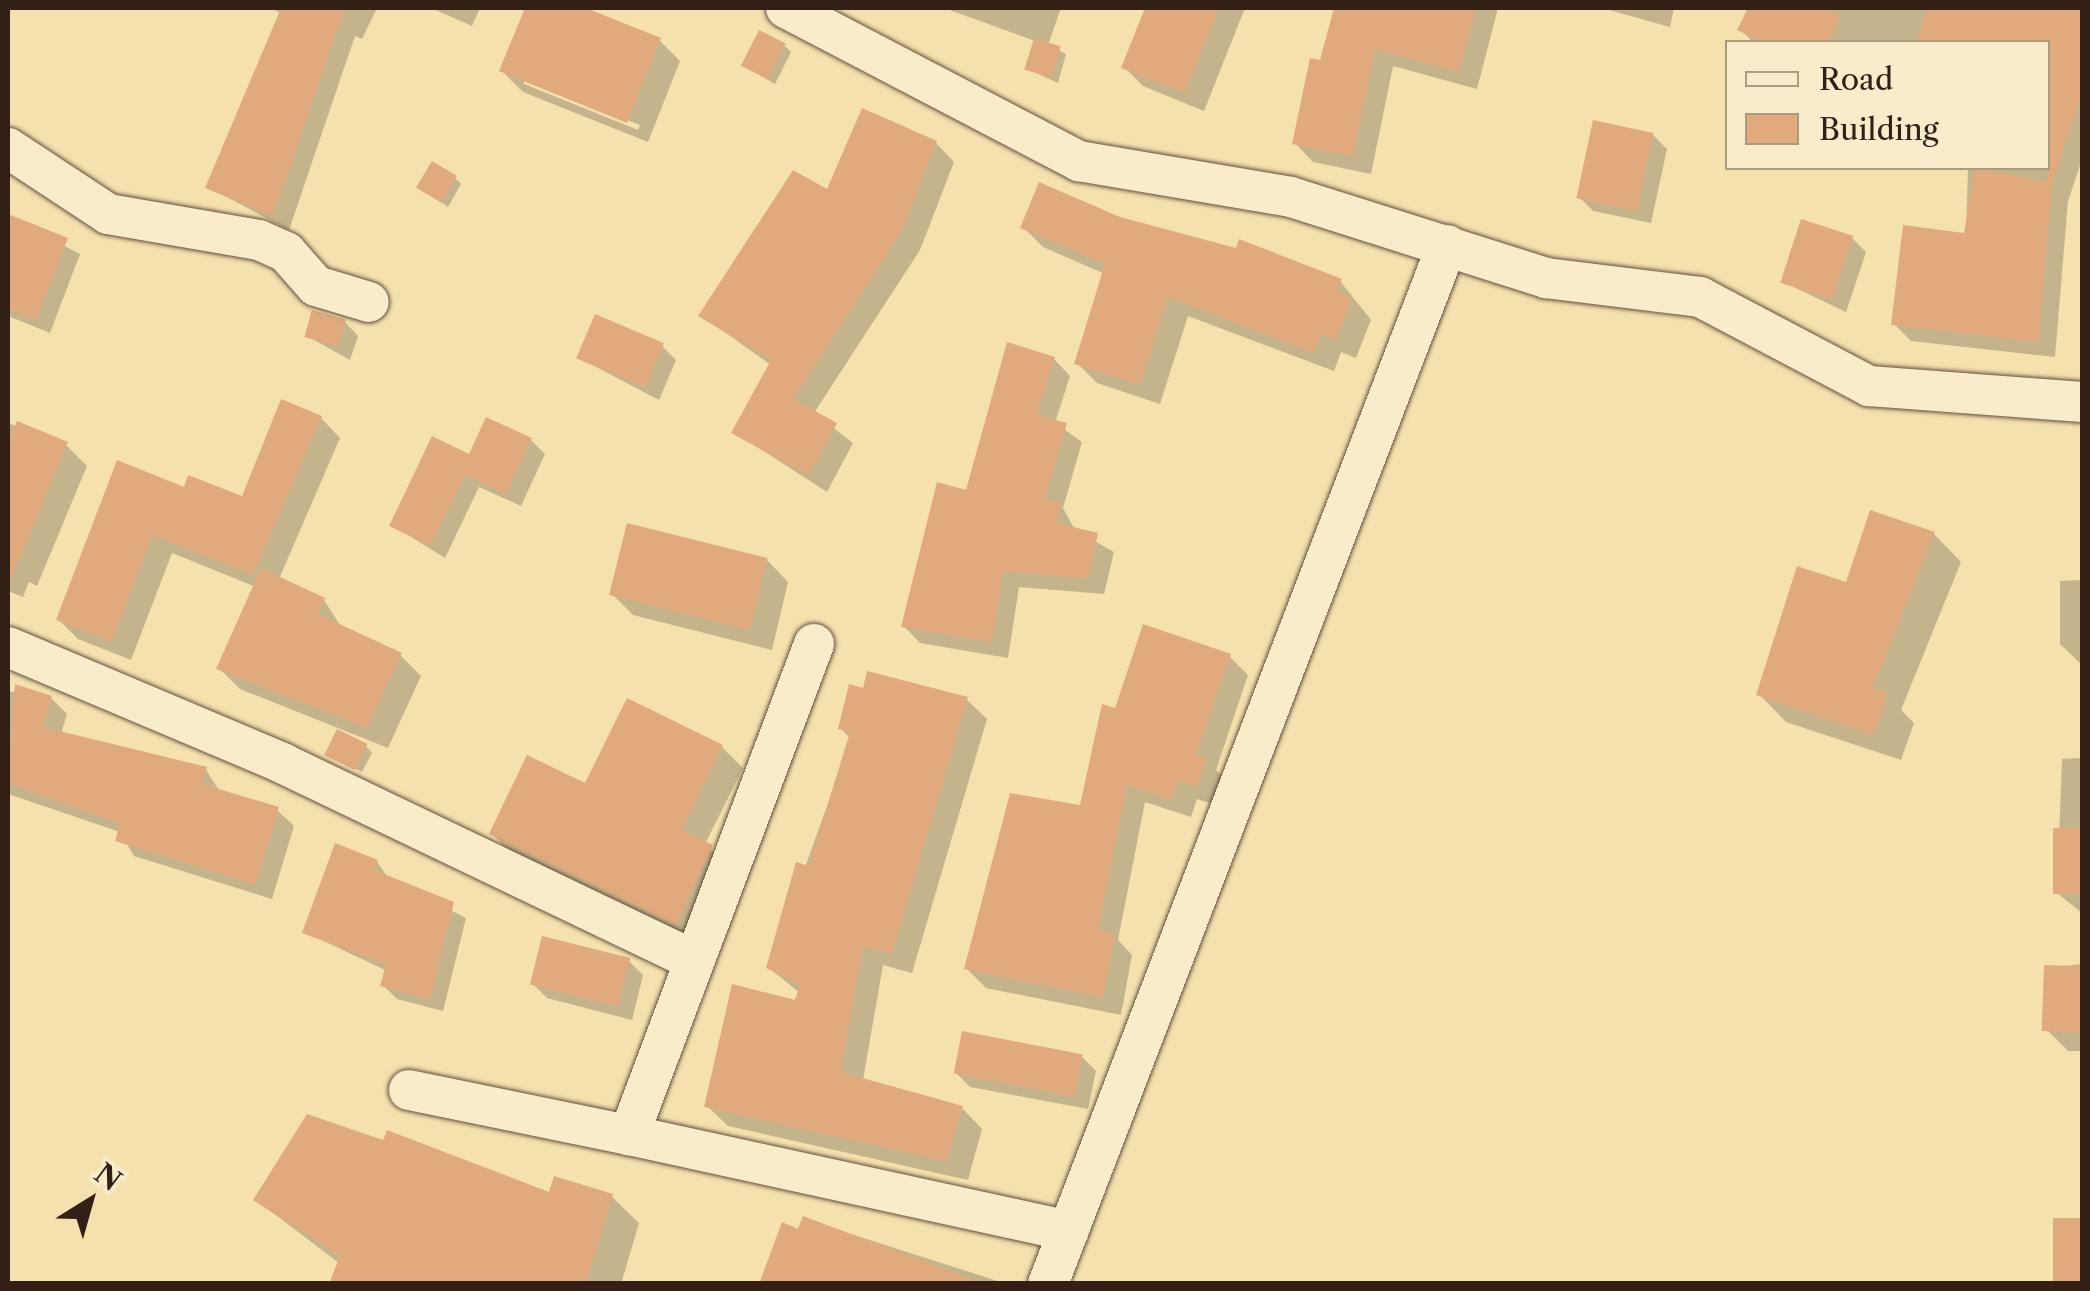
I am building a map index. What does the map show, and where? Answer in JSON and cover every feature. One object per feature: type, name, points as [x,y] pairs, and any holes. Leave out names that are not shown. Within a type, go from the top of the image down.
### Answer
[{"type":"street","points":[[786,8],[827,18],[1079,161],[1291,198],[1546,278],[1700,297],[1868,386],[2081,397]]},
{"type":"street","points":[[8,148],[108,214],[259,240],[286,252],[316,286],[369,302]]},
{"type":"street","points":[[1048,1284],[1447,245]]},
{"type":"street","points":[[628,1135],[814,644]]},
{"type":"street","points":[[8,648],[282,763],[694,960]]},
{"type":"street","points":[[410,1090],[1068,1231]]},
{"type":"building","points":[[281,8],[345,8],[273,216],[205,188]]},
{"type":"building","points":[[525,8],[586,8],[661,38],[627,123],[499,71]]},
{"type":"building","points":[[1145,8],[1219,8],[1185,93],[1121,68]]},
{"type":"building","points":[[1334,8],[1476,8],[1459,72],[1375,49],[1353,157],[1292,144],[1310,58],[1320,60]]},
{"type":"building","points":[[1748,8],[1825,8],[1841,15],[1829,40],[1759,40],[1737,30]]},
{"type":"building","points":[[1927,8],[2082,8],[2082,94],[2052,184],[2039,342],[1891,325],[1903,225],[1964,233],[1975,170],[2048,182],[2050,170],[2050,40],[1918,40]]},
{"type":"building","points":[[759,30],[786,44],[768,79],[741,66]]},
{"type":"building","points":[[1034,38],[1061,46],[1051,78],[1024,70]]},
{"type":"building","points":[[862,108],[937,141],[902,231],[793,399],[837,423],[808,475],[731,433],[771,360],[698,316],[793,170],[827,189]]},
{"type":"building","points":[[1593,120],[1654,133],[1637,211],[1576,198]]},
{"type":"building","points":[[432,161],[457,176],[441,203],[416,188]]},
{"type":"building","points":[[1039,182],[1120,217],[1236,248],[1239,239],[1342,279],[1337,292],[1352,298],[1336,340],[1321,334],[1314,353],[1168,297],[1140,385],[1074,364],[1105,264],[1020,228]]},
{"type":"building","points":[[8,214],[68,238],[36,320],[8,309]]},
{"type":"building","points":[[1801,219],[1853,236],[1833,300],[1780,283]]},
{"type":"building","points":[[312,310],[346,320],[338,347],[304,337]]},
{"type":"building","points":[[595,314],[664,343],[645,387],[576,358]]},
{"type":"building","points":[[1007,342],[1055,357],[1037,415],[1067,423],[1045,499],[1062,503],[1057,523],[1098,533],[1088,579],[1003,571],[992,642],[901,627],[937,482],[966,490]]},
{"type":"building","points":[[281,399],[322,416],[253,575],[152,535],[112,642],[56,620],[117,460],[184,487],[188,475],[242,496]]},
{"type":"building","points":[[486,417],[532,438],[506,494],[465,475],[430,546],[389,526],[432,436],[469,454]]},
{"type":"building","points":[[17,421],[68,442],[8,586],[8,443]]},
{"type":"building","points":[[1870,510],[1935,532],[1873,688],[1888,693],[1874,735],[1756,695],[1797,566],[1846,582]]},
{"type":"building","points":[[627,523],[768,558],[750,630],[609,595]]},
{"type":"building","points":[[261,568],[325,598],[318,614],[402,653],[367,728],[216,669]]},
{"type":"building","points":[[1143,624],[1231,654],[1196,755],[1207,758],[1197,787],[1178,781],[1172,800],[1127,785],[1098,930],[1115,934],[1103,997],[964,969],[1010,793],[1080,805],[1102,704],[1115,708]]},
{"type":"building","points":[[867,671],[968,697],[892,954],[863,946],[841,1072],[963,1106],[947,1161],[704,1107],[732,984],[795,1000],[800,985],[766,968],[796,862],[809,866],[850,732],[838,729],[849,684],[863,688]]},
{"type":"building","points":[[15,684],[52,696],[43,727],[207,767],[202,784],[279,807],[256,885],[115,841],[120,824],[8,783]]},
{"type":"building","points":[[627,698],[723,745],[682,830],[713,845],[676,925],[489,834],[527,755],[585,783]]},
{"type":"building","points":[[337,729],[368,744],[355,770],[324,755]]},
{"type":"building","points":[[2053,828],[2082,828],[2082,894],[2053,894]]},
{"type":"building","points":[[335,843],[378,860],[374,870],[454,902],[430,999],[380,986],[386,964],[302,933]]},
{"type":"building","points":[[542,936],[630,958],[618,1007],[530,985]]},
{"type":"building","points":[[2044,965],[2082,966],[2080,1032],[2042,1031]]},
{"type":"building","points":[[962,1031],[1083,1054],[1075,1097],[954,1073]]},
{"type":"building","points":[[307,1114],[383,1140],[387,1130],[549,1192],[554,1176],[613,1194],[586,1284],[329,1284],[340,1256],[253,1200]]},
{"type":"building","points":[[803,1216],[976,1281],[975,1284],[759,1284],[782,1222],[798,1229]]},
{"type":"building","points":[[2053,1218],[2082,1218],[2082,1284],[2053,1284]]}]
